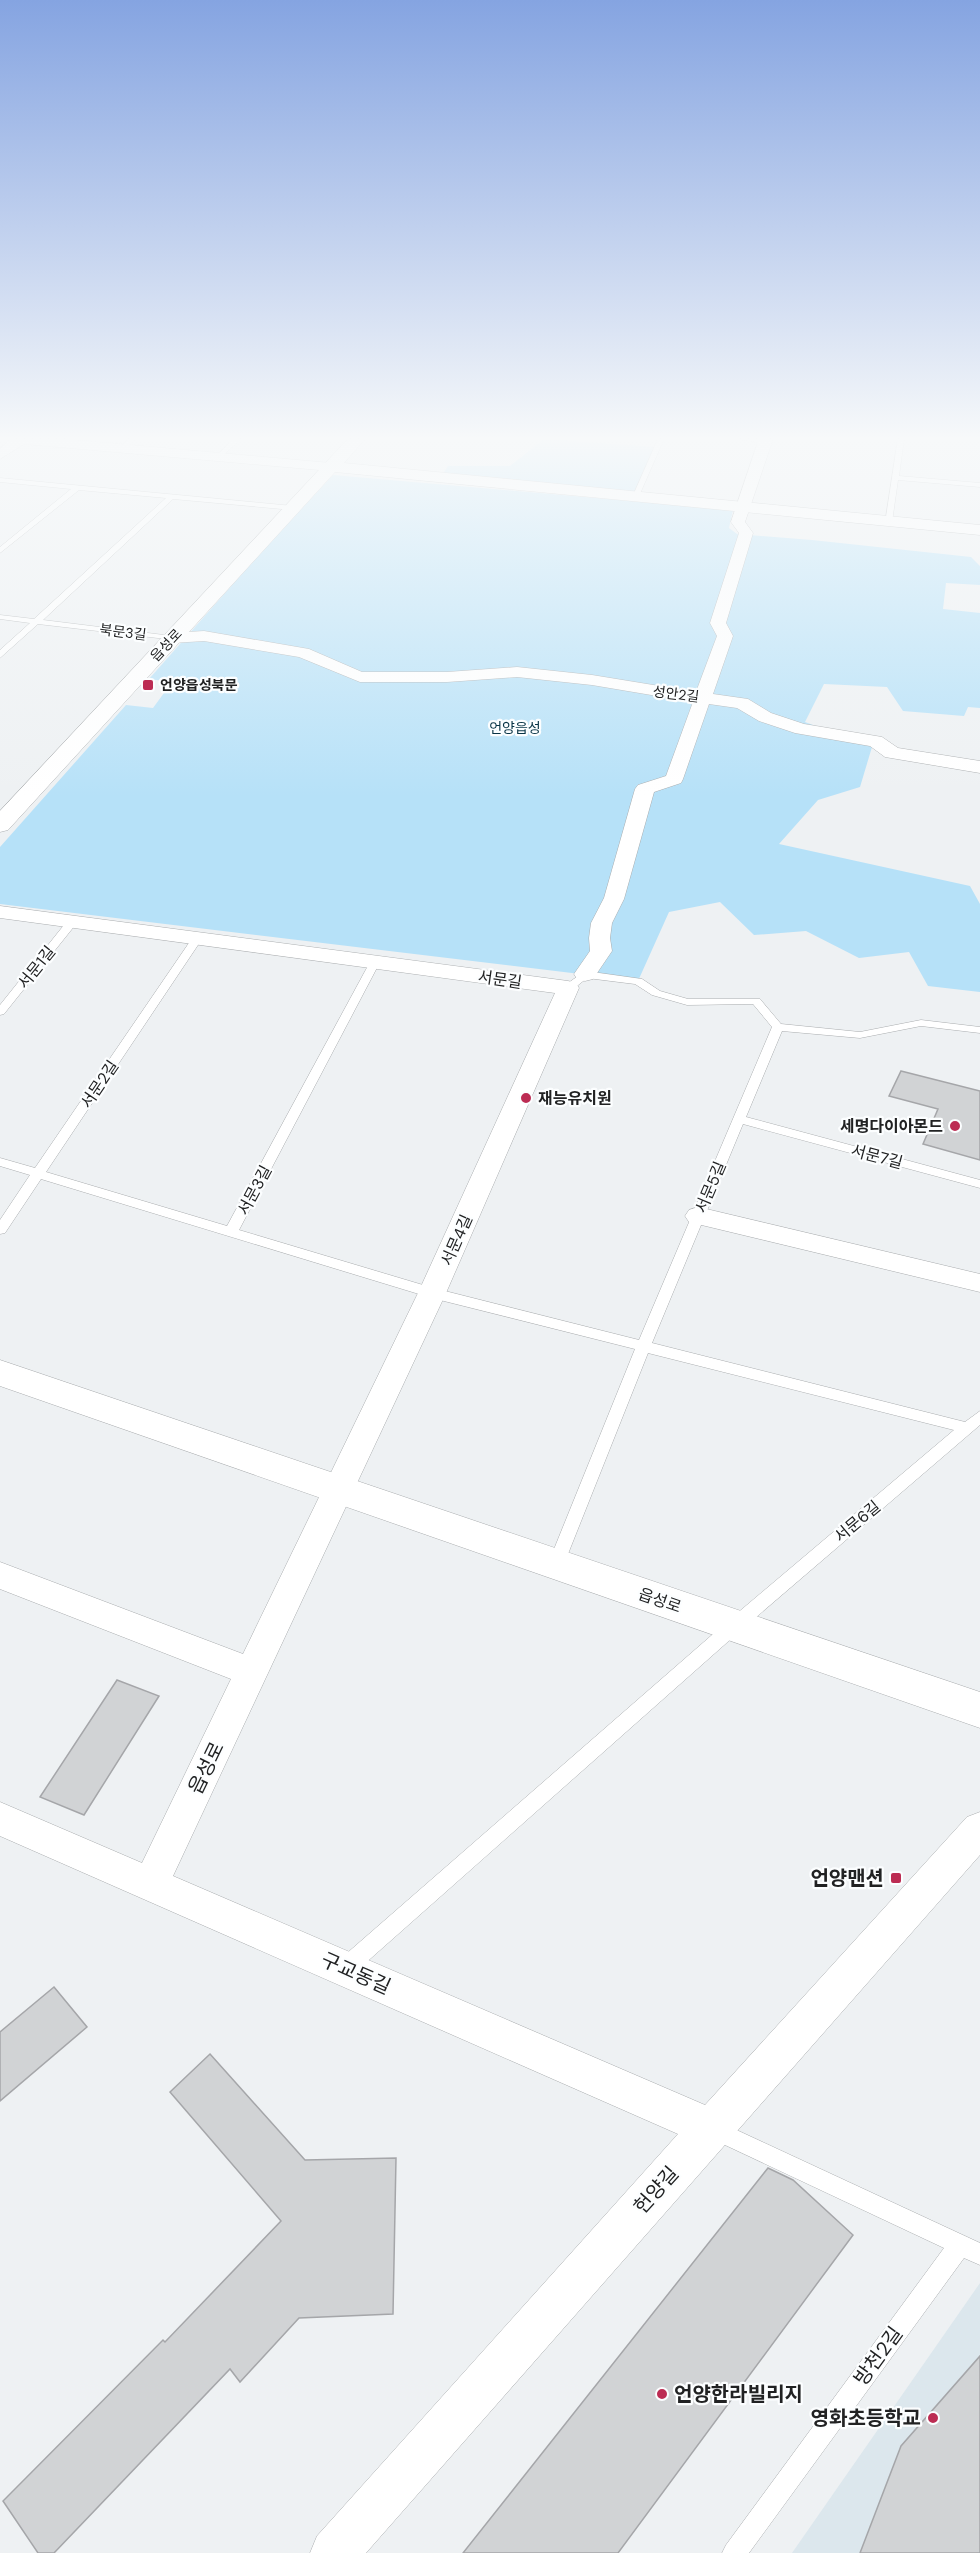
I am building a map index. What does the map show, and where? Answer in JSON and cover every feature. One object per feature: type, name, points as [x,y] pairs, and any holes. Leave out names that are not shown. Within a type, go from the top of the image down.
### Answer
[{"type":"street","name":"읍성로","points":[[3,819],[247,558]]},
{"type":"street","points":[[703,698],[725,636],[718,623],[738,558]]},
{"type":"street","name":"성안2길","points":[[172,639],[204,636],[303,653],[360,678],[447,677],[518,672],[592,680],[659,693],[742,703],[765,717],[801,729],[876,741],[891,753],[980,767]]},
{"type":"street","name":"서문4길","points":[[340,1490],[576,981],[601,951],[599,945],[605,908],[614,899],[645,789],[674,779],[703,698]]},
{"type":"street","name":"서문길","points":[[0,912],[375,962],[576,981]]},
{"type":"street","points":[[698,1216],[980,1283]]},
{"type":"street","name":"읍성로","points":[[0,1373],[980,1710]]},
{"type":"street","name":"읍성로","points":[[151,1884],[340,1490]]},
{"type":"street","points":[[0,1575],[252,1672]]},
{"type":"street","name":"구교동길","points":[[0,1819],[711,2128]]},
{"type":"street","name":"헌양길","points":[[334,2553],[980,1829]]},
{"type":"lane","points":[[0,656],[105,558]]},
{"type":"lane","name":"북문3길","points":[[0,617],[172,639]]},
{"type":"lane","name":"서문1길","points":[[0,1012],[72,922]]},
{"type":"lane","name":"서문2길","points":[[0,1230],[197,939]]},
{"type":"lane","name":"서문3길","points":[[375,962],[231,1232],[432,1293]]},
{"type":"lane","name":"서문길","points":[[576,981],[638,981],[656,993],[687,1002],[756,1001],[778,1027]]},
{"type":"lane","points":[[778,1027],[860,1035],[921,1023],[980,1030]]},
{"type":"lane","name":"서문5길","points":[[556,1564],[643,1347],[778,1027]]},
{"type":"lane","name":"서문7길","points":[[739,1119],[980,1184]]},
{"type":"lane","points":[[0,1162],[231,1232]]},
{"type":"lane","points":[[432,1293],[967,1428]]},
{"type":"lane","name":"서문6길","points":[[345,1968],[734,1626],[980,1417]]},
{"type":"lane","name":"방천2길","points":[[711,2128],[970,2250],[734,2553]]},
{"type":"shaded area","name":"영화초등학교","points":[[980,2283],[980,2553],[792,2553]]},
{"type":"green space","name":"언양읍성","points":[[256,558],[972,558],[980,566],[980,585],[946,583],[943,609],[980,613],[980,708],[968,707],[964,716],[903,711],[887,687],[824,684],[805,722],[872,747],[860,787],[818,800],[779,844],[970,886],[980,904],[980,992],[928,986],[909,952],[859,958],[806,931],[754,935],[720,902],[669,912],[638,981],[0,904],[0,847],[126,705],[153,708],[172,682],[149,679]]},
{"type":"building","name":"세명다이아몬드","points":[[901,1071],[980,1091],[980,1160],[923,1144],[938,1109],[889,1096]]},
{"type":"building","points":[[117,1680],[159,1696],[84,1815],[40,1797]]},
{"type":"building","points":[[54,1987],[87,2027],[0,2101],[0,2032]]},
{"type":"building","points":[[210,2054],[305,2160],[396,2158],[393,2314],[299,2318],[240,2382],[230,2369],[54,2553],[38,2553],[3,2501],[163,2340],[165,2342],[281,2221],[170,2092]]},
{"type":"building","name":"언양한라빌리지","points":[[768,2168],[793,2180],[853,2235],[618,2553],[463,2553]]},
{"type":"building","name":"영화초등학교","points":[[980,2356],[980,2553],[860,2553],[901,2446]]},
{"type":"place","name":"언양읍성북문","points":[[148,685]]},
{"type":"place","name":"재능유치원","points":[[526,1098]]},
{"type":"place","name":"세명다이아몬드","points":[[955,1126]]},
{"type":"place","name":"언양맨션","points":[[896,1878]]},
{"type":"place","name":"언양한라빌리지","points":[[662,2394]]},
{"type":"place","name":"영화초등학교","points":[[933,2418]]}]
